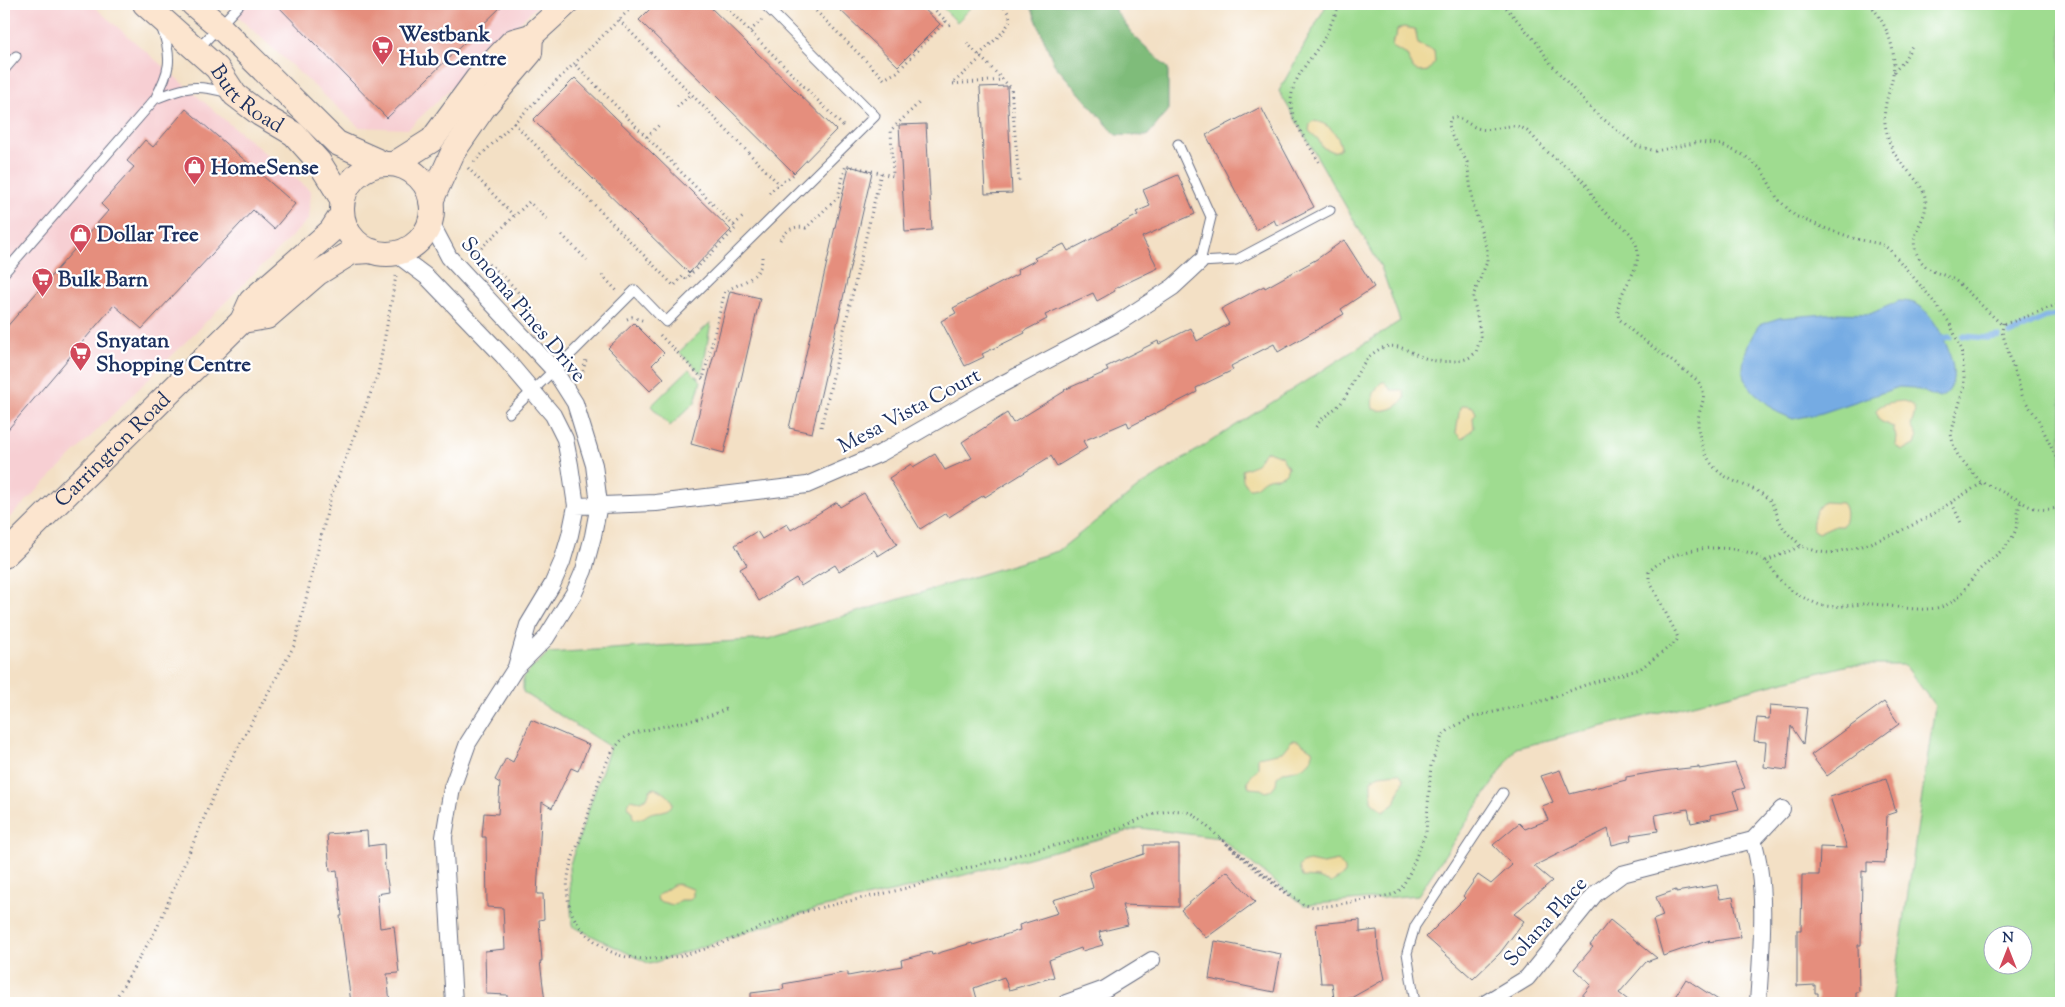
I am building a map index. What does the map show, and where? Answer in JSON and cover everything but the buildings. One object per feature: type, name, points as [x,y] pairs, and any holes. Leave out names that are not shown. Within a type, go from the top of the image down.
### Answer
[{"type":"street","name":"Butt Road","points":[[194,4],[219,26],[337,143],[388,164]]},
{"type":"street","points":[[388,258],[361,246],[351,237],[345,226],[342,206],[347,186],[356,175],[368,167],[388,164],[432,140],[477,79],[514,41],[531,36],[566,4]]},
{"type":"street","name":"Butt Road","points":[[152,10],[217,68],[235,94],[260,114],[294,134],[319,162],[342,206]]},
{"type":"street","points":[[242,321],[267,317],[318,273],[352,252],[388,258],[417,242],[425,232],[431,211],[454,152],[484,107],[530,53],[531,36]]},
{"type":"street","points":[[388,164],[407,168],[418,176],[427,187],[431,211]]},
{"type":"street","name":"Carrington Road","points":[[4,556],[242,321],[251,301],[331,231],[342,206]]},
{"type":"street","name":"Sonoma Pines Drive","points":[[431,211],[449,258],[554,370],[575,403],[594,465],[599,504],[584,570],[574,593],[546,638],[515,669],[468,743],[452,788],[444,837],[454,1003]]},
{"type":"street","name":"Sonoma Pines Drive","points":[[388,258],[427,277],[533,390],[553,415],[565,439],[576,506],[570,535],[562,562],[552,585],[528,625],[515,669]]},
{"type":"street","name":"Mesa Vista Court","points":[[576,506],[656,503],[807,485],[882,453],[988,392],[1118,322],[1173,287],[1200,262]]},
{"type":"street","points":[[1758,1003],[1762,937],[1760,861],[1753,840],[1782,809]]},
{"type":"street","name":"Solana Place","points":[[1486,1003],[1527,978],[1595,894],[1622,874],[1753,840]]},
{"type":"street","points":[[1066,1003],[1105,989],[1152,960]]},
{"type":"lane","points":[[197,50],[240,4]]},
{"type":"lane","points":[[509,413],[635,290],[666,322],[875,116],[764,4]]},
{"type":"lane","points":[[4,273],[154,99],[164,83],[170,49],[152,10]]},
{"type":"lane","points":[[4,70],[16,56]]},
{"type":"lane","points":[[154,99],[178,89],[192,86],[208,87],[235,94]]},
{"type":"lane","points":[[1178,144],[1211,218],[1200,262],[1236,260],[1330,210]]},
{"type":"lane","points":[[1415,1003],[1407,953],[1415,926],[1503,793]]},
{"type":"path","points":[[468,168],[635,4]]},
{"type":"path","points":[[723,4],[843,126],[836,132]]},
{"type":"path","points":[[809,4],[884,79],[898,72],[946,21]]},
{"type":"path","points":[[929,4],[952,26]]},
{"type":"path","points":[[1001,4],[1010,16],[1006,28],[952,84],[1003,80]]},
{"type":"path","points":[[1319,162],[1297,125],[1292,109],[1293,96],[1296,82],[1323,39],[1340,4]]},
{"type":"path","points":[[1503,4],[1532,36],[1550,64],[1592,110],[1637,146],[1656,152],[1704,142],[1716,143],[1731,149],[1750,160],[1762,170],[1777,198],[1795,216],[1856,239],[1881,244],[1893,253],[1949,322],[1958,340],[1964,368],[1964,387],[1951,439],[1958,457],[1982,483],[2026,505],[2035,508],[2061,507]]},
{"type":"path","points":[[1870,4],[1889,34],[1892,46],[1893,73],[1884,111],[1888,138],[1896,156],[1926,197],[1925,208],[1914,238],[1916,252],[1927,268],[1955,281],[2001,324],[2012,323],[2049,307],[2061,304],[2061,310]]},
{"type":"path","points":[[750,31],[764,18]]},
{"type":"path","points":[[619,20],[779,184]]},
{"type":"path","points":[[967,43],[1011,88],[1019,181]]},
{"type":"path","points":[[1893,73],[1903,62],[1914,44]]},
{"type":"path","points":[[514,123],[674,286],[683,276],[686,279],[699,266],[736,228],[574,63]]},
{"type":"path","points":[[677,107],[692,94]]},
{"type":"path","points":[[780,240],[787,230],[797,226],[806,228],[838,197],[846,165],[894,176],[891,130],[920,102]]},
{"type":"path","points":[[1316,427],[1320,420],[1340,404],[1356,374],[1367,359],[1382,349],[1393,346],[1424,358],[1449,362],[1465,360],[1476,352],[1481,336],[1473,296],[1487,262],[1487,250],[1473,204],[1467,162],[1452,136],[1449,121],[1450,118],[1456,117],[1482,130],[1514,126],[1522,128],[1533,136],[1556,161],[1576,174],[1590,190],[1599,206],[1632,235],[1638,251],[1637,264],[1619,304],[1619,319],[1633,332],[1697,380],[1702,388],[1704,398],[1698,425],[1702,443],[1709,460],[1722,474],[1737,484],[1767,497],[1785,530],[1801,546],[1823,552],[1854,549],[1906,528],[1952,503],[1982,483]]},
{"type":"path","points":[[647,137],[661,123]]},
{"type":"path","points":[[462,164],[514,216]]},
{"type":"path","points":[[769,193],[795,173]]},
{"type":"path","points":[[821,427],[881,173]]},
{"type":"path","points":[[547,219],[529,202],[473,256],[486,261],[532,308],[551,340]]},
{"type":"path","points":[[734,225],[745,214]]},
{"type":"path","points":[[562,235],[587,260]]},
{"type":"path","points":[[113,1003],[157,928],[221,778],[296,644],[331,496],[378,374],[388,258]]},
{"type":"path","points":[[602,275],[617,291]]},
{"type":"path","points":[[4,310],[9,315]]},
{"type":"path","points":[[2003,323],[2002,332],[2023,398],[2038,420],[2061,468]]},
{"type":"path","points":[[1220,838],[1304,906],[1328,906],[1395,894],[1401,889],[1410,872],[1426,832],[1431,765],[1442,736],[1450,728],[1472,717],[1546,700],[1585,685],[1640,669],[1669,649],[1678,638],[1648,577],[1650,570],[1667,558],[1697,550],[1717,548],[1736,550],[1766,561],[1788,588],[1819,605],[1835,607],[1867,604],[1923,608],[1941,607],[1958,597],[1978,571],[2007,545],[2015,530],[2017,511],[2021,501]]},
{"type":"path","points":[[1952,503],[1962,523]]},
{"type":"path","points":[[1766,561],[1801,546]]},
{"type":"path","points":[[726,709],[709,716],[644,730],[630,735],[621,741],[607,761],[586,826],[571,860],[567,884],[572,918],[581,929],[608,950],[626,957],[680,956],[716,946],[792,916],[910,887],[968,868],[1118,830],[1144,817],[1174,810],[1183,810],[1194,814],[1220,838],[1255,869],[1290,897],[1220,838]]},
{"type":"shaded area","name":"Snyatan Shopping Centre","points":[[4,4],[91,4],[226,121],[311,191],[309,219],[4,523]]},
{"type":"shaded area","name":"Westbank Hub Centre","points":[[224,4],[539,4],[408,129],[359,127]]},
{"type":"green space","points":[[939,4],[975,4],[957,22]]},
{"type":"green space","points":[[1030,4],[1111,4],[1133,35],[1168,68],[1168,111],[1147,136],[1116,135],[1054,64]]},
{"type":"green space","points":[[1327,4],[2061,4],[2061,1003],[1892,1003],[1935,706],[1905,665],[1849,665],[1516,748],[1418,895],[1304,905],[1220,838],[1140,828],[953,878],[816,909],[650,964],[572,926],[569,867],[610,747],[523,692],[523,677],[548,653],[768,639],[1058,551],[1139,487],[1400,321],[1381,267],[1279,91]]},
{"type":"green space","points":[[711,322],[702,374],[679,352]]},
{"type":"green space","points":[[689,369],[701,381],[695,402],[670,426],[651,406]]},
{"type":"sand","points":[[1403,27],[1415,29],[1418,44],[1434,51],[1435,62],[1428,71],[1422,72],[1413,69],[1407,55],[1392,47],[1397,30]]},
{"type":"sand","points":[[1313,121],[1327,126],[1335,133],[1340,142],[1341,147],[1339,150],[1333,152],[1322,147],[1318,139],[1309,131],[1310,124]]},
{"type":"sand","points":[[1382,382],[1385,382],[1391,390],[1403,390],[1405,398],[1391,409],[1373,409],[1374,394]]},
{"type":"sand","points":[[1904,401],[1914,408],[1911,426],[1917,439],[1915,445],[1903,450],[1895,446],[1896,437],[1893,427],[1880,421],[1876,411],[1884,404]]},
{"type":"sand","points":[[1466,405],[1473,407],[1476,413],[1473,418],[1474,428],[1462,439],[1456,433],[1460,407]]},
{"type":"sand","points":[[1268,451],[1281,456],[1288,467],[1286,473],[1266,479],[1256,486],[1248,488],[1243,480],[1242,470],[1257,464],[1264,452]]},
{"type":"sand","points":[[1824,502],[1842,503],[1846,511],[1846,517],[1842,526],[1833,526],[1818,533],[1813,530],[1813,519],[1816,511]]},
{"type":"sand","points":[[1292,740],[1298,741],[1312,750],[1311,760],[1308,764],[1299,769],[1283,772],[1277,777],[1276,784],[1271,790],[1266,792],[1261,789],[1249,788],[1247,781],[1258,768],[1258,757],[1282,752]]},
{"type":"sand","points":[[1399,773],[1404,780],[1395,804],[1383,811],[1371,801],[1371,780],[1379,775]]},
{"type":"sand","points":[[654,788],[667,795],[672,805],[663,811],[652,813],[640,819],[633,818],[632,812],[627,806],[631,799],[640,801],[647,798],[650,790]]},
{"type":"sand","points":[[1309,861],[1323,864],[1338,861],[1345,869],[1345,874],[1331,883],[1318,878],[1302,877],[1299,867],[1302,863]]},
{"type":"sand","points":[[677,884],[693,889],[693,897],[690,900],[681,900],[673,905],[658,901],[657,896]]},
{"type":"water","points":[[1899,301],[1916,304],[1929,315],[1944,339],[1950,353],[1953,380],[1948,391],[1939,398],[1914,388],[1899,387],[1822,413],[1793,419],[1777,412],[1754,392],[1744,379],[1743,365],[1746,350],[1759,325],[1779,318],[1837,313],[1870,314]]},
{"type":"waterway","points":[[2010,334],[2046,317],[2058,315]]},
{"type":"waterway","points":[[1962,336],[1987,338],[1999,336]]},
{"type":"waterway","points":[[1944,338],[1950,337]]},
{"type":"place","name":"Westbank Hub Centre","points":[[383,65]]},
{"type":"place","name":"HomeSense","points":[[195,186]]},
{"type":"place","name":"Dollar Tree","points":[[81,253]]},
{"type":"place","name":"Bulk Barn","points":[[42,298]]},
{"type":"place","name":"Snyatan Shopping Centre","points":[[80,371]]}]
